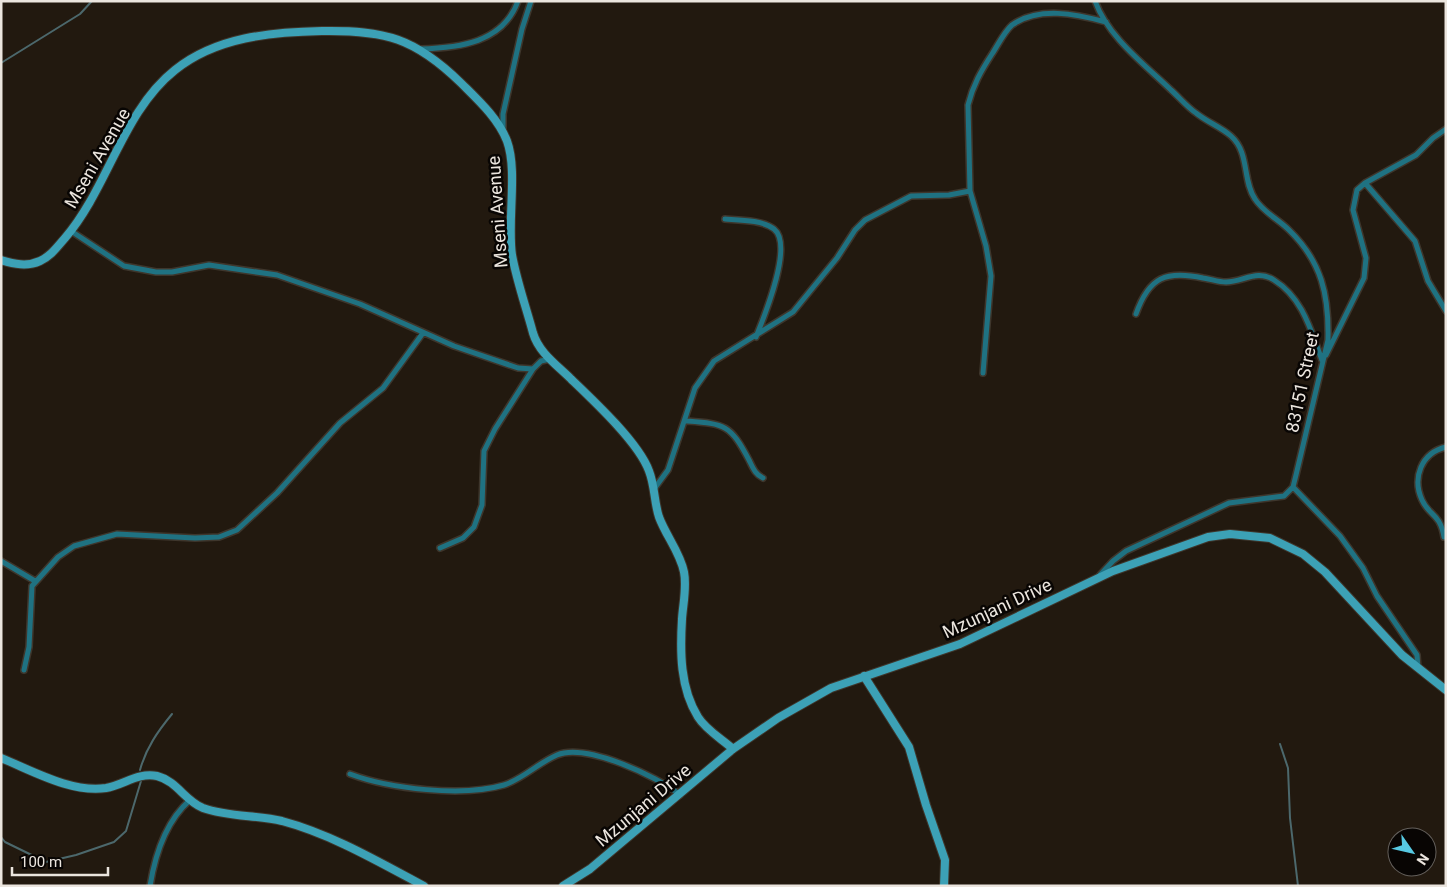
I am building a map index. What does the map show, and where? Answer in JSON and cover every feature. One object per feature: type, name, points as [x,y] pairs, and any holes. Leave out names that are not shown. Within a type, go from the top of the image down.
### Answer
[{"type":"street","points":[[419,49],[469,44],[489,36],[509,20],[518,1]]},
{"type":"street","points":[[503,133],[502,114],[522,28],[531,1]]},
{"type":"street","name":"83151 Street","points":[[1095,1],[1106,22],[1133,55],[1194,112],[1233,137],[1243,155],[1249,184],[1255,198],[1289,230],[1316,262],[1322,282],[1328,325],[1323,361],[1293,487]]},
{"type":"street","points":[[983,373],[991,276],[988,254],[970,191],[968,105],[971,93],[979,72],[1009,29],[1027,18],[1048,13],[1086,16],[1106,22]]},
{"type":"street","name":"Mseni Avenue","points":[[1,260],[19,264],[37,262],[56,249],[71,231],[90,202],[136,116],[164,80],[189,60],[244,38],[279,32],[383,34],[407,42],[419,49],[452,75],[473,95],[495,120],[507,141],[510,160],[510,232],[514,264],[537,344],[637,450],[649,469],[660,518],[682,563],[685,576],[680,647],[682,668],[688,692],[699,718],[733,749]]},
{"type":"street","points":[[1323,361],[1364,278],[1366,258],[1353,204],[1358,190],[1365,183],[1416,155],[1433,138],[1446,129]]},
{"type":"street","points":[[1365,183],[1415,241],[1428,281],[1446,311]]},
{"type":"street","points":[[654,489],[668,470],[686,421],[691,398],[708,368],[719,357],[756,337],[792,312],[837,258],[855,230],[865,220],[912,196],[949,195],[970,191]]},
{"type":"street","points":[[725,220],[767,225],[778,232],[781,240],[772,300],[756,337]]},
{"type":"street","points":[[71,231],[124,266],[156,272],[172,272],[209,265],[269,273],[360,304],[423,333],[506,364],[533,369]]},
{"type":"street","points":[[1136,314],[1141,299],[1154,282],[1171,275],[1184,274],[1227,282],[1263,275],[1276,281],[1300,307],[1311,327],[1323,361]]},
{"type":"street","points":[[24,670],[30,639],[30,592],[35,581],[58,557],[74,546],[102,536],[117,534],[203,537],[230,534],[237,530],[264,506],[340,423],[383,388],[423,333]]},
{"type":"street","points":[[440,548],[463,538],[474,527],[482,505],[484,451],[495,429],[533,369],[541,361],[550,359]]},
{"type":"street","points":[[686,421],[716,423],[726,427],[734,435],[755,472],[763,478]]},
{"type":"street","points":[[1444,536],[1442,526],[1436,516],[1422,500],[1418,482],[1421,465],[1425,459],[1434,451],[1446,448]]},
{"type":"street","points":[[1098,577],[1120,555],[1179,526],[1229,503],[1252,498],[1278,498],[1293,487],[1340,536],[1363,568],[1378,596],[1417,656],[1418,668]]},
{"type":"street","name":"Mzunjani Drive","points":[[563,886],[590,869],[733,749],[778,718],[823,693],[864,676],[960,644],[1098,577],[1208,537],[1230,534],[1270,538],[1303,554],[1325,572],[1368,620],[1418,668],[1446,690]]},
{"type":"street","points":[[1,560],[35,581]]},
{"type":"street","points":[[864,676],[909,747],[945,860],[944,886]]},
{"type":"street","points":[[350,774],[384,785],[446,790],[482,790],[505,785],[558,755],[579,752],[653,776],[680,795]]},
{"type":"street","points":[[1,758],[47,777],[94,788],[116,786],[140,776],[159,776],[174,784],[190,800],[208,809],[280,821],[304,828],[424,886]]},
{"type":"street","points":[[150,886],[160,842],[178,810],[190,800]]},
{"type":"waterway","points":[[1,63],[80,14],[92,1]]},
{"type":"waterway","points":[[140,770],[153,740],[172,714]]},
{"type":"waterway","points":[[1280,744],[1288,768],[1290,818],[1298,886]]},
{"type":"waterway","points":[[1,837],[5,842],[46,862],[76,855],[114,842],[126,831],[141,781]]}]
